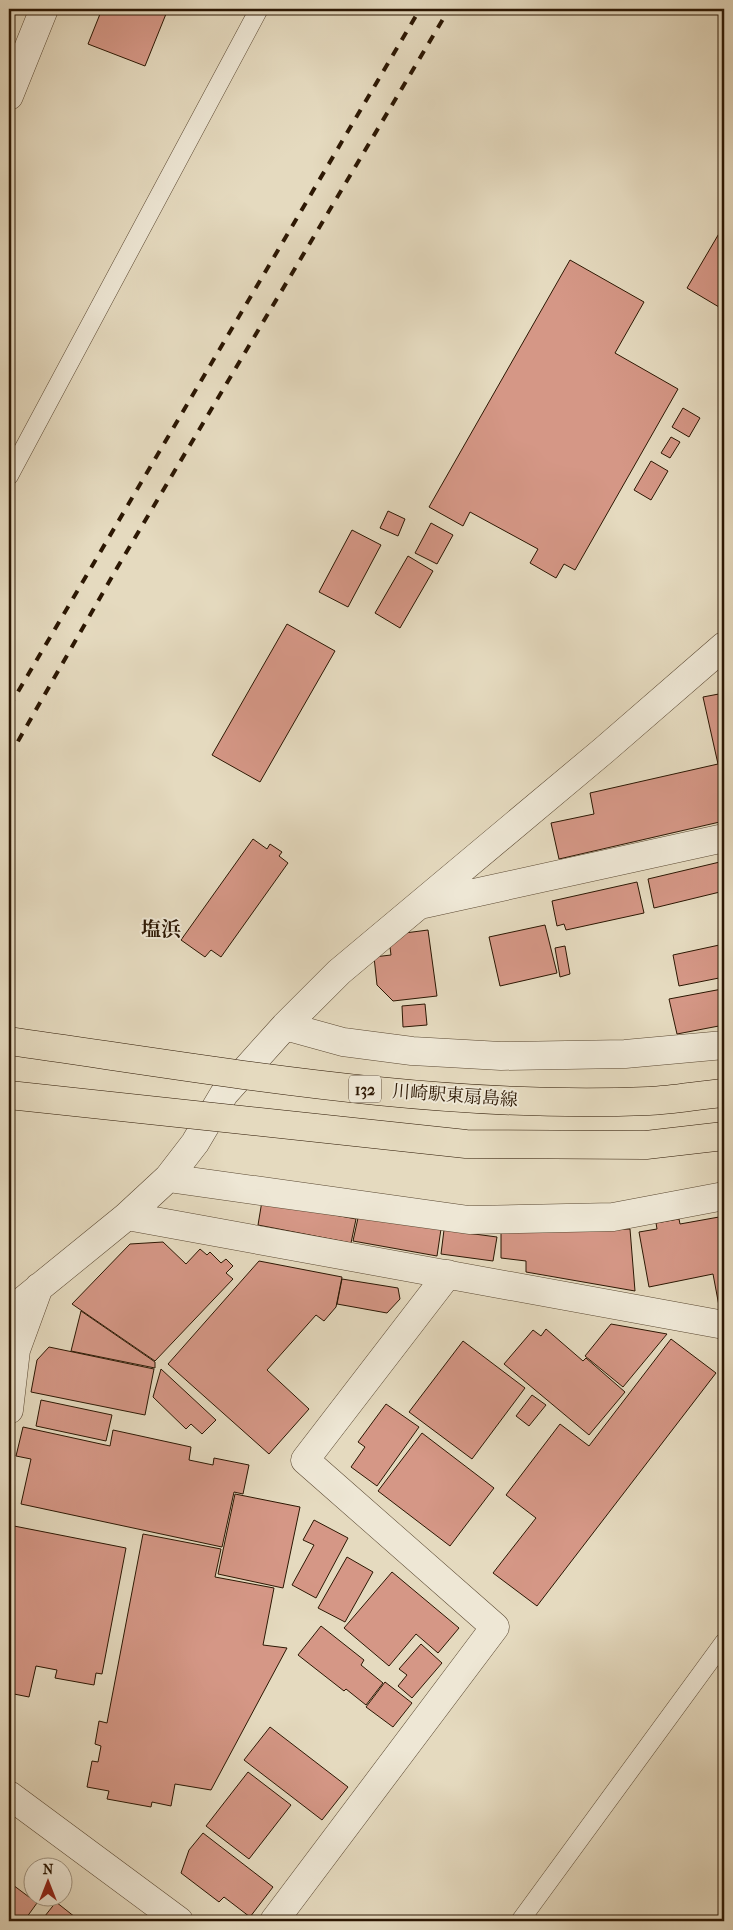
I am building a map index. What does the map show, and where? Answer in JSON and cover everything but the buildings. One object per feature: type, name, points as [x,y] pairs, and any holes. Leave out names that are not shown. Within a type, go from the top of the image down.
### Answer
[{"type":"highway","name":"川崎駅東扇島線","points":[[9,1041],[311,1084],[477,1100],[650,1101],[724,1093]]},
{"type":"highway","points":[[9,1095],[466,1144],[646,1145],[724,1136]]},
{"type":"street","points":[[9,96],[44,9]]},
{"type":"street","points":[[9,1312],[127,1216],[168,1178],[195,1143],[224,1094],[285,1026],[339,972],[603,751],[724,646]]},
{"type":"street","points":[[421,904],[724,838]]},
{"type":"street","points":[[285,1026],[344,1042],[412,1051],[501,1056],[625,1054],[724,1044]]},
{"type":"street","points":[[168,1178],[469,1220],[613,1217],[724,1196]]},
{"type":"street","points":[[127,1216],[724,1325]]},
{"type":"street","points":[[274,1921],[495,1627],[305,1460],[448,1274]]},
{"type":"street","points":[[9,1410],[16,1350],[39,1287]]},
{"type":"street","points":[[9,1795],[179,1921]]},
{"type":"lane","points":[[9,476],[259,9]]},
{"type":"lane","points":[[520,1921],[724,1642]]},
{"type":"railway","points":[[9,707],[420,9]]},
{"type":"railway","points":[[9,757],[117,568],[449,9]]},
{"type":"district","name":"塩浜","points":[[161,929]]}]
